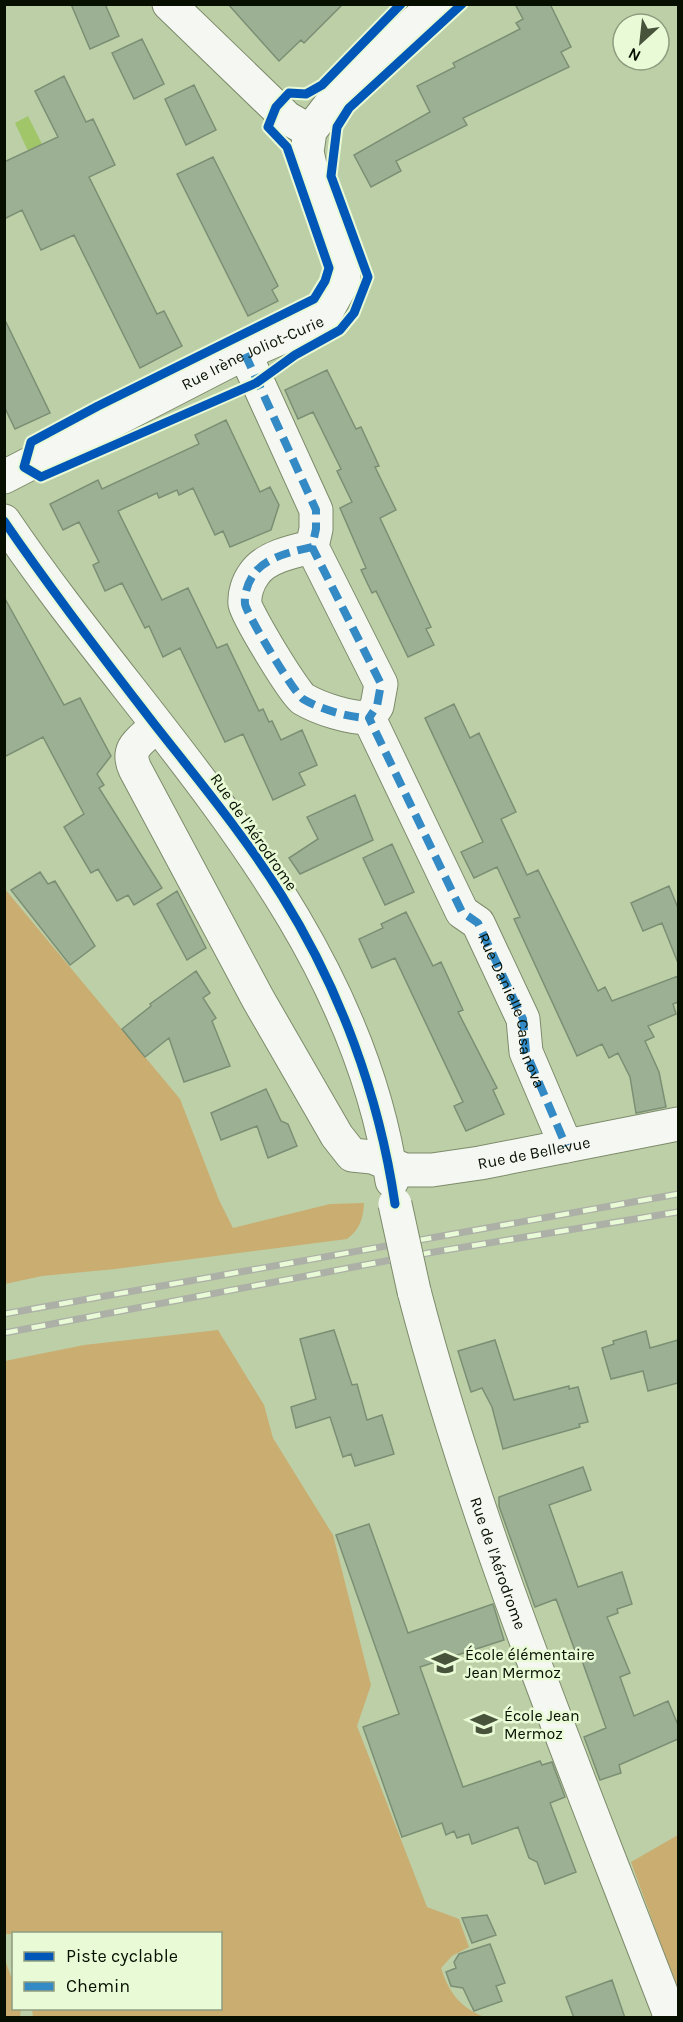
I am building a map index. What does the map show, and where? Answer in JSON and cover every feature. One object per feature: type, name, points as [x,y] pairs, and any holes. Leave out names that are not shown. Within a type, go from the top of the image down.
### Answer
[{"type":"street","points":[[169,4],[287,118],[310,131],[340,92],[435,4]]},
{"type":"street","name":"Rue Irène Joliot-Curie","points":[[4,477],[245,354],[321,320],[344,280],[344,258],[315,187],[308,152],[310,131]]},
{"type":"street","points":[[245,354],[316,510],[316,529],[312,546],[381,684],[377,706],[369,718],[356,718],[303,699],[291,688],[245,606],[246,590],[254,573],[264,564],[312,546]]},
{"type":"street","name":"Rue de l'Aérodrome","points":[[4,521],[14,554],[156,726],[244,839],[282,897],[313,951],[362,1063],[378,1113],[414,1291],[449,1419],[533,1660],[671,2018]]},
{"type":"street","name":"Rue Danielle Casanova","points":[[369,718],[462,912],[478,923],[523,1019],[526,1052],[558,1122],[566,1146]]},
{"type":"street","points":[[156,726],[132,749],[130,758],[140,780],[258,999],[337,1136],[352,1155],[372,1157],[390,1166]]},
{"type":"street","name":"Rue de Bellevue","points":[[390,1166],[405,1170],[432,1170],[678,1124]]},
{"type":"shaded area","points":[[28,116],[42,144],[28,151],[15,123]]},
{"type":"shaded area","points":[[4,888],[180,1099],[219,1200],[233,1228],[330,1204],[364,1203],[360,1223],[347,1239],[115,1269],[42,1276],[5,1284]]},
{"type":"shaded area","points":[[218,1330],[264,1405],[273,1438],[333,1535],[371,1685],[357,1726],[427,1907],[459,1919],[469,1947],[452,1956],[441,1968],[444,1977],[462,2004],[484,2017],[33,2017],[32,2010],[222,2010],[222,1932],[12,1932],[12,1934],[5,1934],[5,1361],[84,1345]]},
{"type":"shaded area","points":[[678,1835],[678,1991],[631,1862]]},
{"type":"shaded area","points":[[4,1957],[12,1979],[12,2010],[21,2010],[20,2017],[5,2017]]},
{"type":"building","points":[[71,4],[105,4],[119,36],[90,49]]},
{"type":"building","points":[[228,4],[343,4],[304,43],[301,40],[279,61]]},
{"type":"building","points":[[515,4],[550,4],[571,47],[561,52],[569,67],[463,118],[467,125],[396,161],[401,171],[371,187],[354,155],[430,112],[417,86],[455,67],[453,63],[520,29],[516,23],[523,19]]},
{"type":"building","points":[[142,39],[164,84],[134,99],[112,53]]},
{"type":"building","points":[[64,76],[86,122],[93,119],[115,165],[89,177],[157,314],[164,311],[182,346],[140,368],[74,235],[41,250],[22,210],[4,219],[4,162],[58,137],[35,91]]},
{"type":"building","points":[[194,85],[216,130],[186,145],[165,99]]},
{"type":"building","points":[[213,157],[278,286],[272,290],[278,301],[248,316],[177,174]]},
{"type":"building","points":[[4,318],[50,413],[15,429],[4,406]]},
{"type":"building","points":[[327,370],[356,429],[361,427],[379,466],[375,467],[396,510],[380,518],[431,627],[426,629],[434,645],[408,657],[376,591],[372,593],[361,570],[366,568],[340,508],[352,502],[337,471],[341,469],[313,412],[298,419],[285,390]]},
{"type":"building","points":[[226,420],[260,492],[270,487],[279,505],[271,530],[230,547],[223,531],[215,535],[193,488],[179,495],[177,490],[159,498],[157,493],[118,511],[162,600],[188,588],[217,648],[227,644],[259,711],[263,709],[281,740],[302,730],[317,765],[299,773],[305,785],[273,800],[243,734],[225,742],[180,648],[163,657],[149,626],[145,628],[122,583],[105,591],[93,565],[99,562],[79,522],[63,530],[50,504],[98,480],[102,489],[199,444],[195,435]]},
{"type":"building","points":[[4,597],[64,705],[80,698],[111,756],[97,774],[104,785],[99,788],[162,888],[134,905],[128,895],[117,901],[98,869],[91,873],[64,827],[84,814],[43,737],[4,757]]},
{"type":"building","points":[[454,704],[470,738],[479,733],[516,812],[501,819],[527,875],[538,870],[598,991],[605,987],[612,1001],[678,976],[678,1002],[673,1004],[676,1014],[648,1026],[654,1037],[645,1041],[659,1072],[666,1107],[636,1113],[630,1077],[618,1053],[609,1058],[602,1044],[577,1056],[514,919],[520,917],[497,867],[474,878],[461,852],[483,842],[425,718]]},
{"type":"building","points":[[355,795],[373,840],[300,874],[289,858],[318,839],[307,817]]},
{"type":"building","points":[[392,844],[414,892],[385,905],[363,858]]},
{"type":"building","points":[[40,872],[48,884],[55,881],[95,946],[70,965],[11,890]]},
{"type":"building","points":[[669,886],[678,908],[678,963],[662,923],[643,931],[631,903]]},
{"type":"building","points":[[177,891],[206,948],[187,960],[157,904]]},
{"type":"building","points":[[406,912],[433,966],[441,962],[463,1010],[458,1012],[497,1088],[493,1090],[504,1114],[466,1131],[454,1106],[463,1102],[395,958],[372,968],[359,939],[383,928],[381,924]]},
{"type":"building","points":[[196,971],[210,993],[203,998],[216,1018],[212,1021],[230,1066],[184,1082],[169,1038],[145,1057],[122,1029],[151,1006],[150,1004]]},
{"type":"building","points":[[266,1089],[281,1121],[288,1124],[297,1146],[268,1158],[257,1126],[221,1140],[211,1113]]},
{"type":"building","points":[[334,1330],[352,1385],[357,1384],[367,1420],[382,1415],[394,1454],[355,1466],[351,1454],[343,1457],[330,1417],[296,1428],[291,1407],[316,1399],[300,1339]]},
{"type":"building","points":[[646,1331],[650,1348],[678,1340],[678,1383],[648,1391],[643,1371],[611,1379],[602,1348],[614,1344],[613,1341]]},
{"type":"building","points":[[495,1340],[514,1400],[569,1386],[569,1389],[578,1387],[588,1422],[579,1424],[580,1427],[503,1449],[492,1407],[482,1388],[471,1392],[458,1351]]},
{"type":"building","points":[[583,1467],[591,1490],[549,1505],[578,1587],[622,1572],[632,1604],[617,1609],[618,1613],[607,1617],[630,1673],[620,1677],[634,1716],[668,1701],[678,1725],[678,1739],[619,1765],[621,1773],[600,1780],[584,1737],[606,1728],[580,1655],[577,1656],[556,1599],[535,1607],[499,1506],[499,1497]]},
{"type":"building","points":[[369,1524],[408,1633],[493,1604],[504,1640],[420,1667],[463,1787],[540,1761],[542,1765],[552,1762],[565,1797],[550,1803],[576,1872],[545,1884],[537,1862],[529,1858],[518,1827],[472,1844],[469,1834],[457,1838],[454,1831],[446,1835],[442,1823],[402,1837],[363,1727],[399,1714],[336,1535]]},
{"type":"building","points":[[487,1915],[496,1935],[472,1943],[462,1918]]},
{"type":"building","points":[[490,1944],[505,1983],[496,1986],[502,2001],[474,2011],[463,1988],[451,1986],[446,1972],[456,1968],[454,1962],[459,1954]]},
{"type":"building","points":[[612,1980],[625,2018],[574,2018],[566,1997]]},
{"type":"railway","points":[[4,1314],[678,1194]]},
{"type":"railway","points":[[4,1333],[428,1253],[678,1212]]},
{"type":"marked path","points":[[245,354],[316,510],[316,529],[312,547],[381,684],[377,706],[369,718],[462,912],[478,923],[523,1019],[526,1052],[566,1146]]},
{"type":"marked path","points":[[312,547],[272,559],[259,568],[248,584],[245,604],[271,653],[303,699],[335,712],[369,718]]},
{"type":"cycle path","points":[[401,4],[322,85],[306,94],[289,93],[276,107],[268,127],[287,147],[329,268],[325,281],[314,299],[98,406],[31,442],[24,467],[41,477],[256,383],[295,355],[340,330],[354,313],[368,277],[331,176],[337,127],[349,108],[462,4]]},
{"type":"cycle path","points":[[4,521],[97,649],[237,830],[303,931],[339,1006],[368,1083],[388,1163],[395,1204]]},
{"type":"place","name":"École élémentaire Jean Mermoz","points":[[445,1663]]},
{"type":"place","name":"École Jean Mermoz","points":[[484,1724]]}]
